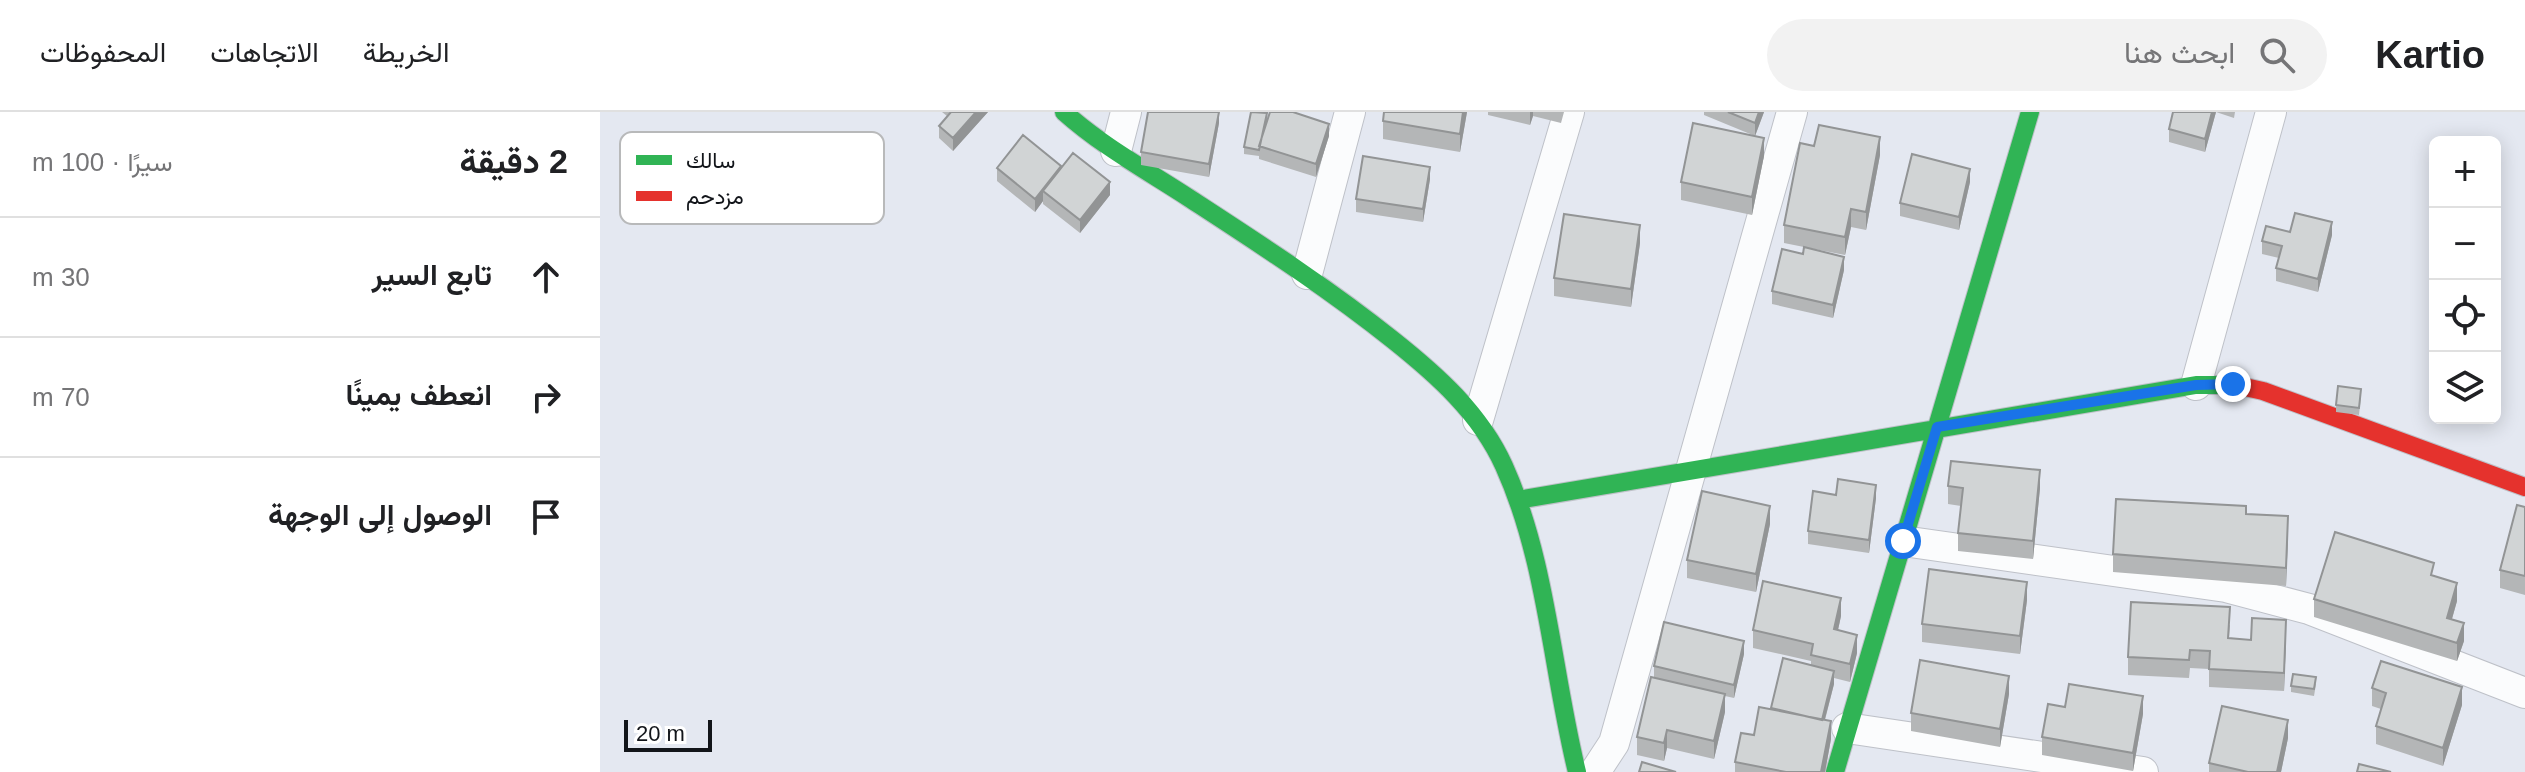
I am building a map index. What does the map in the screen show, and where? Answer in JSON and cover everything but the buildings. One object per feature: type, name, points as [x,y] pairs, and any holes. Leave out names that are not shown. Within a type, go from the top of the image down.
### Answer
[{"type":"street","points":[[1064,112],[1116,151],[1307,274],[1420,361],[1461,399],[1489,434],[1518,500],[1528,534],[1565,727],[1577,772]]},
{"type":"street","points":[[1116,151],[1126,112]]},
{"type":"street","points":[[1307,274],[1350,112]]},
{"type":"street","points":[[1478,420],[1569,112]]},
{"type":"street","points":[[1595,772],[1614,743],[1792,112]]},
{"type":"street","points":[[1835,772],[2030,112]]},
{"type":"street","points":[[2196,385],[2271,112]]},
{"type":"street","points":[[1518,500],[1937,427],[2196,385],[2233,384],[2263,391],[2525,487]]},
{"type":"street","points":[[1903,541],[2226,587],[2272,598],[2309,609],[2525,693]]},
{"type":"street","points":[[1847,728],[2143,772]]},
{"type":"traffic: fast","points":[[1064,112],[1109,147],[1343,302],[1426,367],[1470,412],[1504,466],[1530,540],[1577,772]]},
{"type":"traffic: fast","points":[[1835,772],[2030,112]]},
{"type":"traffic: fast","points":[[1518,500],[2196,385],[2236,385]]},
{"type":"traffic: jam","points":[[2236,385],[2263,391],[2525,487]]},
{"type":"route","points":[[1903,541],[1937,427],[2196,385],[2233,384]]}]
